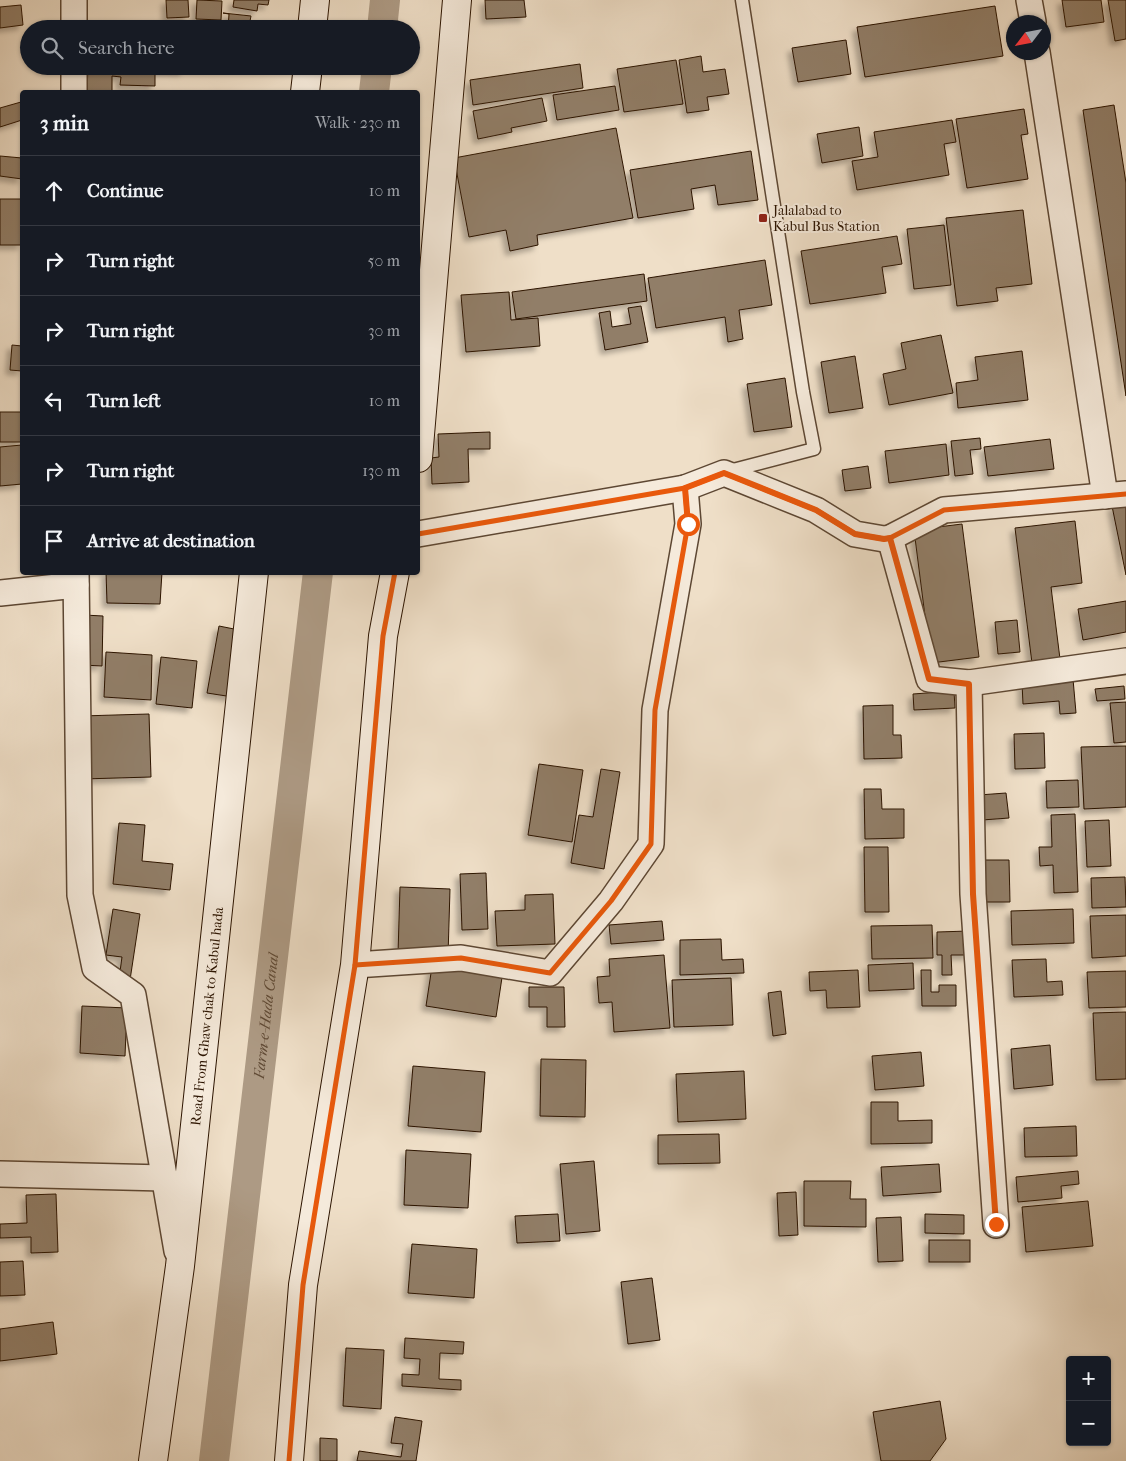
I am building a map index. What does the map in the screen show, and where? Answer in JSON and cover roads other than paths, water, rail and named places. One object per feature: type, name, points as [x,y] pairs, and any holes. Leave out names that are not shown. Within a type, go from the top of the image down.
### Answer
[{"type":"street","points":[[74,0],[74,20]]},
{"type":"street","points":[[313,20],[315,0]]},
{"type":"street","points":[[420,435],[457,0]]},
{"type":"street","points":[[1029,0],[1032,15]]},
{"type":"street","points":[[420,534],[685,488],[724,473],[816,510],[855,534],[884,539],[890,538],[944,510],[984,505],[1116,495],[1038,60]]},
{"type":"street","points":[[74,75],[74,90]]},
{"type":"street","points":[[305,90],[307,75]]},
{"type":"street","points":[[355,965],[461,958],[550,973],[611,901],[651,844],[655,710],[688,524],[685,488]]},
{"type":"street","points":[[890,538],[929,679],[969,684],[1126,660]]},
{"type":"street","name":"Road From Ghaw chak to Kabul hada","points":[[153,1461],[180,1266],[254,575]]},
{"type":"street","points":[[289,1461],[303,1285],[355,965],[383,636],[395,575]]},
{"type":"street","points":[[0,593],[76,579],[80,895],[95,968],[133,995],[180,1266]]},
{"type":"street","points":[[969,684],[973,894],[996,1224]]},
{"type":"street","points":[[0,1174],[164,1178]]},
{"type":"lane","points":[[724,473],[814,448],[803,392],[742,0]]},
{"type":"waterway","name":"Farm-e-Hada Canal","points":[[383,20],[385,0]]},
{"type":"waterway","name":"Farm-e-Hada Canal","points":[[374,90],[376,75]]},
{"type":"waterway","name":"Farm-e-Hada Canal","points":[[214,1461],[318,575]]},
{"type":"place","name":"Jalalabad to Kabul Bus Station","points":[[763,218]]}]
